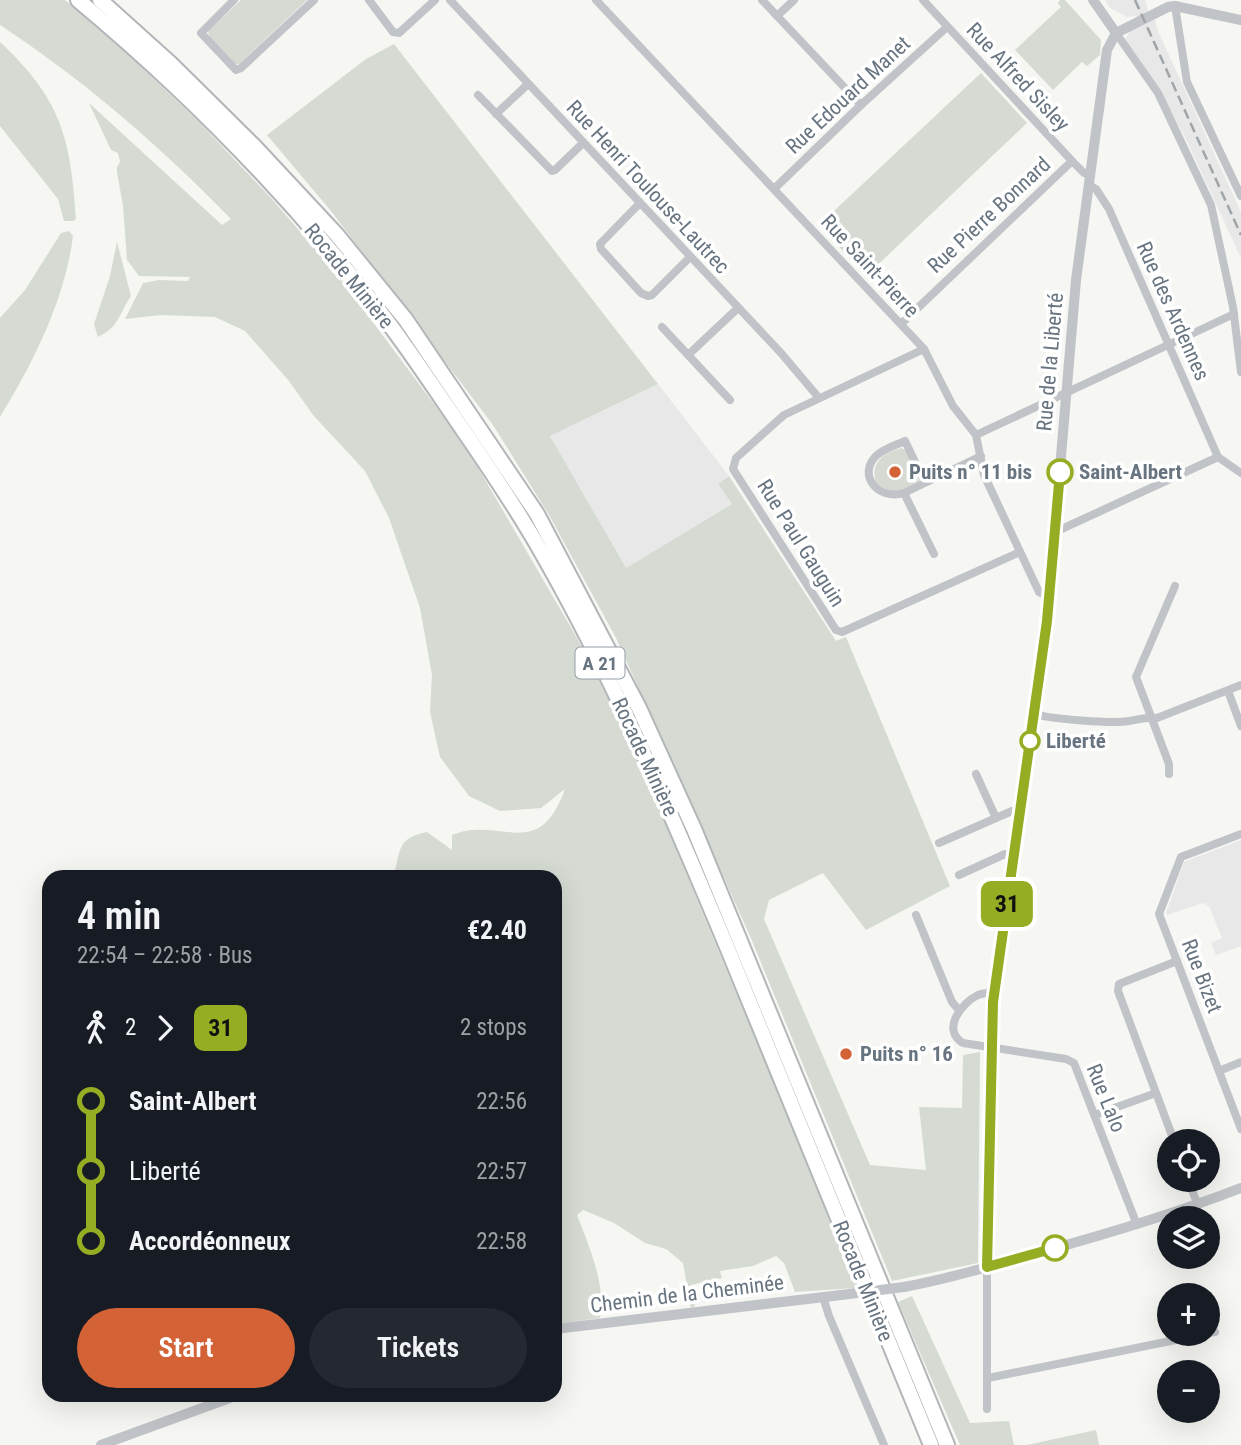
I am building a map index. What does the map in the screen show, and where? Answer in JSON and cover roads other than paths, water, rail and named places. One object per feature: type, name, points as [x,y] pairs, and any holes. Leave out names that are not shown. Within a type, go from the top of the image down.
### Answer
[{"type":"highway","name":"Rocade Minière","points":[[78,0],[214,125],[297,212],[360,286],[472,442],[538,546],[620,703],[678,828],[931,1445]]},
{"type":"highway","name":"Rocade Minière","points":[[100,0],[172,64],[337,235],[406,320],[537,514],[639,708],[694,829],[947,1445]]},
{"type":"street","points":[[234,0],[201,33],[236,70],[314,0]]},
{"type":"street","points":[[369,0],[393,32],[399,33],[435,0]]},
{"type":"street","name":"Rue Henri Toulouse-Lautrec","points":[[450,0],[781,353],[819,398]]},
{"type":"street","name":"Rue Saint-Pierre","points":[[596,0],[925,349],[953,406],[976,435],[984,475],[1039,592],[1050,597]]},
{"type":"street","points":[[762,0],[861,105]]},
{"type":"street","points":[[777,16],[794,0]]},
{"type":"street","name":"Rue Alfred Sisley","points":[[923,0],[1089,180]]},
{"type":"street","points":[[1093,0],[1158,93],[1211,205],[1234,314],[1241,372]]},
{"type":"street","points":[[1116,33],[1175,3],[1241,20]]},
{"type":"street","points":[[1175,3],[1187,82],[1241,196]]},
{"type":"street","name":"Rue Edouard Manet","points":[[774,189],[947,27]]},
{"type":"street","name":"Rue de la Liberté","points":[[987,1409],[991,1047],[995,992],[1050,597],[1076,280],[1107,50],[1116,33]]},
{"type":"street","points":[[495,114],[528,83]]},
{"type":"street","points":[[478,95],[549,169],[555,170],[583,143]]},
{"type":"street","name":"Rue Pierre Bonnard","points":[[901,324],[1072,161]]},
{"type":"street","name":"Rue des Ardennes","points":[[1089,180],[1109,209],[1218,457]]},
{"type":"street","points":[[640,203],[600,244],[601,249],[641,293],[652,295],[690,257]]},
{"type":"street","points":[[688,355],[738,308]]},
{"type":"street","points":[[976,435],[1234,314]]},
{"type":"street","points":[[662,327],[730,400]]},
{"type":"street","points":[[819,398],[925,349]]},
{"type":"street","name":"Rue Paul Gauguin","points":[[819,398],[784,415],[736,458],[733,469],[836,630],[842,632],[1020,552]]},
{"type":"street","points":[[925,483],[905,441],[877,455],[869,472],[876,489],[890,496],[904,493],[925,483],[981,456]]},
{"type":"street","points":[[1055,532],[1218,457],[1241,472]]},
{"type":"street","points":[[904,493],[934,554]]},
{"type":"street","points":[[1169,774],[1170,764],[1136,673],[1175,586]]},
{"type":"street","points":[[1034,714],[1068,719],[1128,721],[1140,717],[1157,718],[1241,685]]},
{"type":"street","points":[[1228,691],[1241,726]]},
{"type":"street","points":[[976,774],[996,818]]},
{"type":"street","points":[[939,844],[1012,811],[1020,811]]},
{"type":"street","name":"Rue Bizet","points":[[1241,834],[1181,858],[1159,914],[1241,1129]]},
{"type":"street","points":[[960,875],[1005,854],[1014,854]]},
{"type":"street","points":[[916,915],[952,1002],[959,1010]]},
{"type":"street","points":[[1170,1129],[1118,990],[1119,984],[1177,961]]},
{"type":"street","points":[[991,1047],[963,1043],[956,1039],[953,1031],[959,1010],[979,994],[995,992]]},
{"type":"street","name":"Rue Lalo","points":[[991,1047],[1070,1060],[1077,1067],[1137,1225]]},
{"type":"street","points":[[1219,1071],[1241,1062]]},
{"type":"street","points":[[1095,1115],[1156,1093]]},
{"type":"street","name":"Chemin de la Cheminée","points":[[562,1328],[914,1285],[1137,1225],[1241,1188]]},
{"type":"street","points":[[1193,1192],[1198,1205]]},
{"type":"street","points":[[823,1297],[884,1445]]},
{"type":"street","points":[[988,1378],[1157,1344]]},
{"type":"street","points":[[101,1445],[219,1402]]},
{"type":"railway","points":[[1135,0],[1241,235]]},
{"type":"place","name":"Puits n° 11 bis","points":[[895,472]]},
{"type":"place","name":"Saint-Albert","points":[[1060,472]]},
{"type":"place","name":"Liberté","points":[[1030,741]]},
{"type":"place","name":"Puits n° 16","points":[[846,1054]]}]
